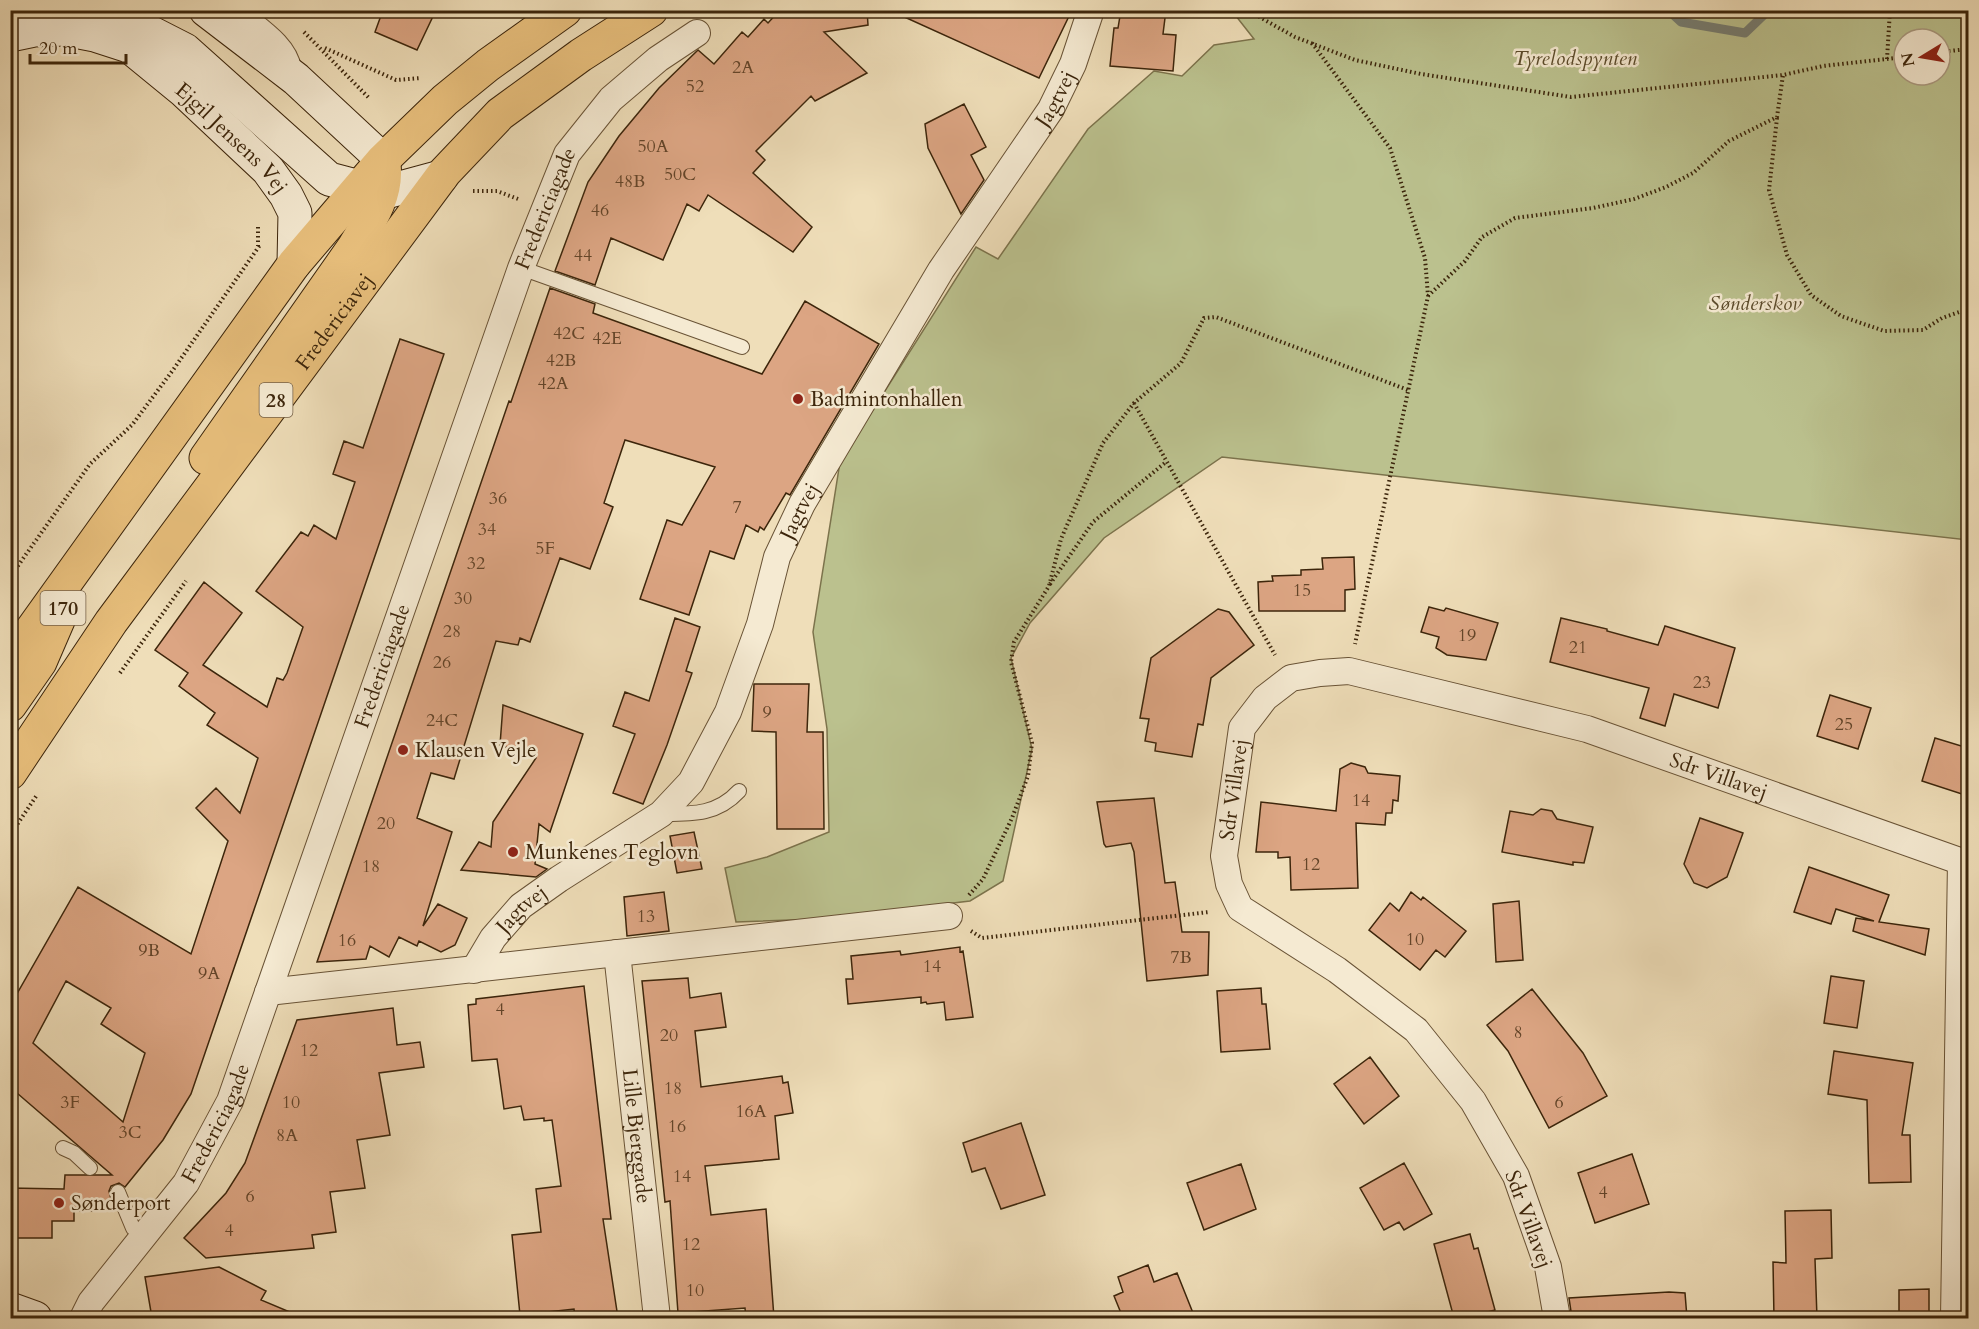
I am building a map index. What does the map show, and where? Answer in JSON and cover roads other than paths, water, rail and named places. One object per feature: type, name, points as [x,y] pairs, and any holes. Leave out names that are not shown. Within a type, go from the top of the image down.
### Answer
[{"type":"main road","points":[[10,660],[294,264],[385,175],[383,160],[296,79],[206,10]]},
{"type":"main road","points":[[383,160],[445,100],[488,65],[565,10]]},
{"type":"main road","name":"Fredericiavej","points":[[10,773],[111,622],[454,184],[500,114],[580,55],[651,10]]},
{"type":"main road","points":[[95,35],[112,26],[140,27],[184,50],[328,179],[371,191],[454,184]]},
{"type":"main road","name":"Ejgil Jensens Vej","points":[[10,35],[34,30],[64,29],[95,35],[129,46],[184,91],[268,170],[286,195],[295,213],[294,264]]},
{"type":"main road","points":[[111,622],[138,555],[354,247],[371,219],[371,191]]},
{"type":"main road","name":"170","points":[[10,705],[40,662],[86,554]]},
{"type":"main road","points":[[10,1308],[35,1318]]},
{"type":"street","name":"Jagtvej","points":[[474,970],[493,938],[521,906],[559,879],[662,814],[691,782],[728,712],[760,624],[777,558],[802,504],[941,270],[1051,109],[1073,64],[1091,10]]},
{"type":"street","name":"Fredericiagade","points":[[83,1318],[91,1302],[186,1183],[230,1101],[521,268],[567,154],[611,99],[658,59],[697,33]]},
{"type":"street","name":"Sdr Villavej","points":[[1557,1318],[1548,1267],[1516,1176],[1473,1101],[1416,1030],[1337,970],[1240,909],[1229,884],[1224,856],[1242,728],[1264,698],[1291,678],[1349,671],[1587,729],[1965,863]]},
{"type":"street","points":[[1954,1318],[1965,863]]},
{"type":"street","name":"Jagtvej","points":[[268,992],[949,916]]},
{"type":"street","name":"Lille Bjerggade","points":[[617,953],[657,1318]]},
{"type":"lane","points":[[243,10],[277,39],[293,58],[296,79]]},
{"type":"lane","points":[[521,268],[742,347]]},
{"type":"lane","points":[[662,814],[695,814],[716,810],[739,791]]},
{"type":"lane","points":[[63,1148],[75,1153],[90,1168]]},
{"type":"lane","points":[[118,1192],[133,1228],[144,1236]]},
{"type":"waterway","points":[[1668,10],[1681,22],[1745,33],[1769,10]]},
{"type":"place","name":"Badmintonhallen","points":[[798,399]]},
{"type":"place","name":"Klausen Vejle","points":[[403,750]]},
{"type":"place","name":"Munkenes Teglovn","points":[[513,852]]},
{"type":"place","name":"Sønderport","points":[[59,1203]]},
{"type":"park label","name":"Tyrelodspynten","points":[[1575,58]]},
{"type":"park label","name":"Sønderskov","points":[[1755,303]]}]
